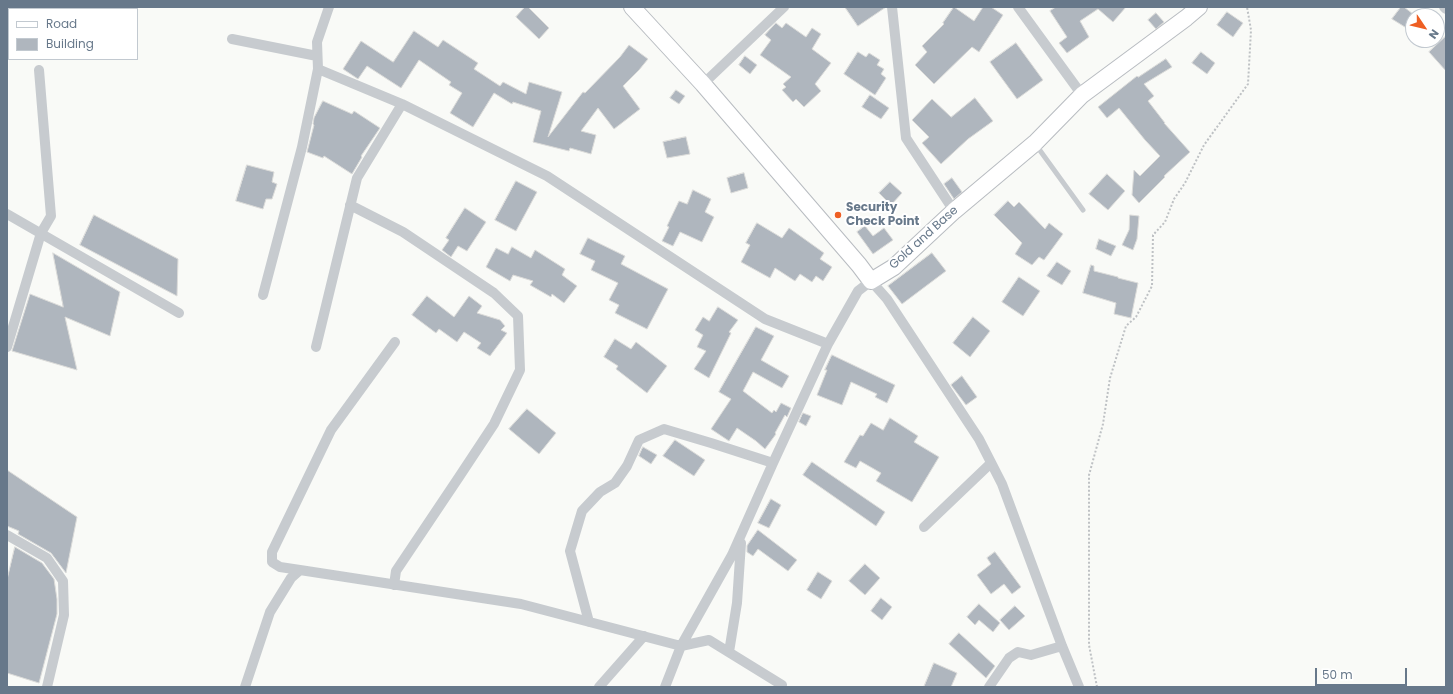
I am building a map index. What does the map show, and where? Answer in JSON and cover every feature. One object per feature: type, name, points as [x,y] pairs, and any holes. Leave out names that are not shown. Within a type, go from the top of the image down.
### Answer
[{"type":"main road","points":[[632,7],[703,84],[859,265],[871,281]]},
{"type":"main road","name":"Gold and Base","points":[[871,281],[894,267],[954,211],[1035,143],[1082,95],[1199,7]]},
{"type":"street","points":[[263,294],[302,147],[318,69],[317,42],[329,7]]},
{"type":"street","points":[[703,84],[784,7]]},
{"type":"street","points":[[892,7],[906,138],[954,211]]},
{"type":"street","points":[[1018,7],[1082,95]]},
{"type":"street","points":[[232,39],[317,56]]},
{"type":"street","points":[[318,69],[402,104],[547,176],[765,319],[828,344]]},
{"type":"street","points":[[8,343],[41,233],[51,216],[39,70]]},
{"type":"street","points":[[316,347],[357,178],[402,104]]},
{"type":"street","points":[[350,205],[410,236],[494,292],[518,316],[520,370],[494,424],[396,571],[394,584]]},
{"type":"street","points":[[7,214],[179,313]]},
{"type":"street","points":[[665,687],[681,646],[741,537],[828,344],[858,291],[871,281],[887,299],[979,439],[1002,484],[1062,646],[1080,687]]},
{"type":"street","points":[[395,342],[331,430],[272,552],[272,562],[280,567],[520,604],[681,646],[709,640],[782,685]]},
{"type":"street","points":[[589,622],[570,551],[582,511],[600,492],[615,483],[627,466],[639,440],[664,429],[773,464]]},
{"type":"street","points":[[924,527],[991,463]]},
{"type":"street","points":[[7,535],[47,558],[63,581],[64,615],[47,687]]},
{"type":"street","points":[[728,652],[737,603],[741,537]]},
{"type":"street","points":[[245,687],[270,612],[291,578],[300,570]]},
{"type":"street","points":[[599,687],[644,636]]},
{"type":"street","points":[[989,687],[1009,658],[1018,652],[1031,655],[1062,646]]},
{"type":"lane","points":[[1035,143],[1083,210]]},
{"type":"path","points":[[1097,687],[1089,645],[1089,475],[1103,424],[1110,378],[1126,326],[1136,317],[1152,286],[1153,235],[1165,222],[1174,200],[1185,183],[1204,145],[1248,84],[1251,30],[1247,7]]},
{"type":"building","points":[[525,7],[528,7],[549,28],[539,39],[516,17]]},
{"type":"building","points":[[845,7],[886,7],[858,26]]},
{"type":"building","points":[[954,7],[974,21],[983,7],[991,7],[1003,15],[979,52],[972,47],[934,84],[915,65],[927,52],[922,46],[944,24],[943,23]]},
{"type":"building","points":[[1056,7],[1126,7],[1113,22],[1098,9],[1080,21],[1089,37],[1067,53],[1059,43],[1067,37],[1050,11]]},
{"type":"building","points":[[1401,7],[1405,8],[1405,27],[1392,19]]},
{"type":"building","points":[[1227,12],[1243,23],[1233,37],[1217,25]]},
{"type":"building","points":[[1156,13],[1164,22],[1156,29],[1148,20]]},
{"type":"building","points":[[776,23],[782,28],[786,23],[806,37],[812,28],[821,34],[812,49],[831,63],[815,84],[821,91],[804,107],[796,99],[793,102],[782,90],[786,87],[783,84],[791,77],[760,55],[771,40],[765,35]]},
{"type":"building","points":[[414,31],[438,47],[443,40],[478,63],[474,69],[500,86],[503,82],[526,94],[529,82],[562,92],[548,137],[583,92],[585,93],[620,57],[629,45],[648,59],[623,86],[640,109],[614,129],[598,108],[581,131],[596,135],[591,154],[570,148],[569,151],[533,142],[541,111],[513,102],[512,104],[494,93],[473,127],[450,113],[462,93],[449,85],[451,82],[419,60],[401,88],[367,66],[358,79],[343,69],[361,41],[393,62]]},
{"type":"building","points":[[1446,36],[1446,71],[1429,52],[1433,48],[1445,48]]},
{"type":"building","points":[[1016,43],[1043,80],[1017,99],[990,62]]},
{"type":"building","points":[[858,52],[866,57],[869,53],[880,60],[877,65],[884,69],[881,74],[886,78],[875,95],[844,74]]},
{"type":"building","points":[[1201,52],[1215,63],[1207,74],[1192,63]]},
{"type":"building","points":[[745,56],[757,65],[750,74],[739,65]]},
{"type":"building","points":[[1166,59],[1172,67],[1144,84],[1154,96],[1148,101],[1164,123],[1190,152],[1164,176],[1165,177],[1139,203],[1132,195],[1134,170],[1140,176],[1160,156],[1119,108],[1107,118],[1098,107],[1137,76],[1138,77]]},
{"type":"building","points":[[676,90],[685,96],[679,104],[670,98]]},
{"type":"building","points":[[870,95],[889,108],[881,119],[862,107]]},
{"type":"building","points":[[975,98],[993,121],[968,139],[941,164],[922,143],[929,137],[912,120],[932,99],[951,117]]},
{"type":"building","points":[[323,101],[352,114],[354,111],[380,128],[361,156],[362,157],[352,174],[324,156],[323,158],[307,152],[314,125],[314,118]]},
{"type":"building","points":[[686,137],[690,154],[667,158],[663,142]]},
{"type":"building","points":[[247,165],[274,172],[272,182],[277,184],[272,199],[266,199],[263,209],[236,201]]},
{"type":"building","points":[[744,173],[748,188],[731,193],[727,178]]},
{"type":"building","points":[[1107,174],[1125,191],[1108,210],[1089,194]]},
{"type":"building","points":[[952,178],[962,192],[954,199],[944,184]]},
{"type":"building","points":[[516,181],[537,192],[516,231],[495,220]]},
{"type":"building","points":[[890,182],[902,193],[891,205],[879,193]]},
{"type":"building","points":[[693,190],[711,199],[705,212],[714,217],[702,242],[680,232],[673,246],[662,241],[669,227],[667,226],[679,201],[687,204]]},
{"type":"building","points":[[1008,201],[1014,207],[1019,202],[1045,229],[1049,223],[1063,234],[1044,260],[1039,257],[1032,265],[1015,254],[1022,243],[994,215]]},
{"type":"building","points":[[465,208],[486,222],[467,251],[458,246],[451,257],[442,250],[449,240],[446,238]]},
{"type":"building","points":[[94,215],[178,259],[177,296],[80,245]]},
{"type":"building","points":[[1130,215],[1139,216],[1137,239],[1133,250],[1122,245],[1129,230]]},
{"type":"building","points":[[757,223],[782,238],[789,228],[824,253],[820,259],[832,267],[823,281],[816,276],[812,282],[800,274],[795,281],[775,268],[770,278],[741,262],[750,245],[746,243]]},
{"type":"building","points":[[865,226],[873,236],[884,228],[893,240],[873,254],[857,232]]},
{"type":"building","points":[[588,238],[625,256],[621,264],[668,289],[647,329],[615,313],[619,305],[609,300],[618,283],[591,270],[595,261],[580,254]]},
{"type":"building","points":[[1099,239],[1116,246],[1111,256],[1096,249]]},
{"type":"building","points":[[512,247],[531,258],[535,250],[565,269],[562,275],[577,286],[564,303],[552,294],[551,297],[530,285],[533,281],[513,275],[510,281],[486,267],[496,248],[508,254]]},
{"type":"building","points":[[53,253],[120,292],[110,336],[65,317],[77,370],[12,351],[30,294],[63,307]]},
{"type":"building","points":[[932,253],[946,271],[902,304],[888,286]]},
{"type":"building","points":[[1057,262],[1071,271],[1062,285],[1047,276]]},
{"type":"building","points":[[1091,265],[1094,266],[1094,271],[1138,283],[1131,318],[1114,314],[1116,303],[1083,293]]},
{"type":"building","points":[[1019,277],[1040,291],[1023,316],[1002,302]]},
{"type":"building","points":[[427,296],[454,317],[469,296],[482,306],[477,313],[500,320],[505,326],[501,330],[507,333],[490,356],[477,348],[481,343],[464,332],[457,342],[439,329],[436,333],[412,315]]},
{"type":"building","points":[[718,307],[738,320],[729,332],[731,333],[709,378],[694,369],[706,351],[697,347],[703,335],[695,330],[703,317],[709,321]]},
{"type":"building","points":[[973,317],[990,331],[970,357],[953,343]]},
{"type":"building","points":[[756,327],[774,336],[761,360],[789,376],[782,388],[753,372],[743,391],[772,413],[774,410],[776,412],[781,403],[791,408],[787,417],[785,415],[775,433],[776,434],[765,449],[737,428],[729,441],[711,429],[731,399],[719,392]]},
{"type":"building","points":[[615,339],[631,349],[636,342],[667,366],[647,393],[616,369],[618,366],[604,357]]},
{"type":"building","points":[[832,355],[895,385],[887,403],[875,397],[877,394],[851,382],[842,405],[817,395],[827,370],[825,370]]},
{"type":"building","points":[[962,376],[977,397],[966,405],[951,385]]},
{"type":"building","points":[[527,409],[556,433],[539,454],[509,429]]},
{"type":"building","points":[[803,413],[811,416],[806,426],[799,422]]},
{"type":"building","points":[[890,418],[918,436],[914,442],[939,457],[912,502],[876,481],[881,473],[860,461],[856,468],[844,462],[860,435],[863,436],[871,423],[883,430]]},
{"type":"building","points":[[675,440],[705,460],[694,476],[663,456]]},
{"type":"building","points":[[643,447],[657,455],[651,464],[639,456]]},
{"type":"building","points":[[812,462],[885,512],[876,526],[803,475]]},
{"type":"building","points":[[7,470],[77,517],[66,573],[51,553],[18,534],[19,531],[7,526]]},
{"type":"building","points":[[771,499],[781,505],[769,528],[758,523]]},
{"type":"building","points":[[758,530],[797,560],[788,571],[758,549],[753,556],[747,552],[747,546]]},
{"type":"building","points":[[15,547],[42,563],[54,579],[57,599],[57,614],[39,683],[7,673],[7,580]]},
{"type":"building","points":[[995,552],[1021,587],[1012,594],[1004,584],[991,594],[977,575],[991,564],[987,558]]},
{"type":"building","points":[[865,564],[880,578],[865,595],[849,581]]},
{"type":"building","points":[[818,572],[832,581],[821,599],[807,590]]},
{"type":"building","points":[[881,598],[892,607],[882,620],[871,611]]},
{"type":"building","points":[[979,604],[1000,623],[993,632],[979,620],[975,625],[967,617]]},
{"type":"building","points":[[1015,606],[1025,616],[1009,630],[1000,620]]},
{"type":"building","points":[[959,633],[995,666],[986,678],[949,644]]},
{"type":"building","points":[[934,663],[957,673],[951,687],[924,687]]},
{"type":"place","name":"Security Check Point","points":[[838,215]]}]
